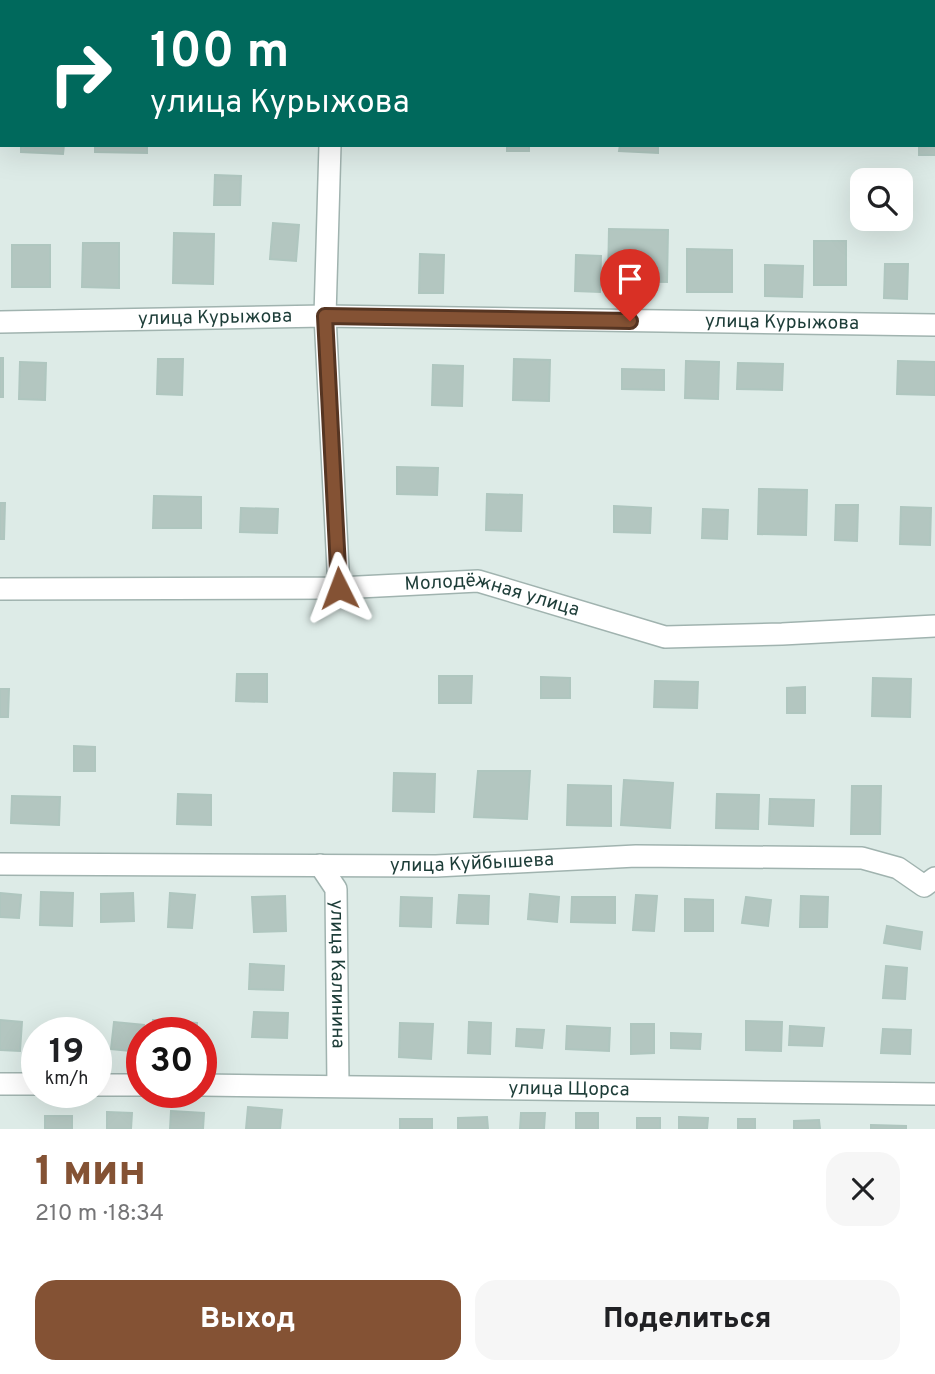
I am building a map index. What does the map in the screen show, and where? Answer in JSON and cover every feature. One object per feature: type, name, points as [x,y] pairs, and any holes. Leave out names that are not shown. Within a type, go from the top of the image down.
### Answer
[{"type":"street","points":[[330,147],[325,316],[339,588]]},
{"type":"street","name":"улица Курыжова","points":[[0,322],[325,316],[935,325]]},
{"type":"street","name":"Молодёжная улица","points":[[0,589],[339,588],[478,581],[665,637],[935,626]]},
{"type":"street","name":"улица Куйбышева","points":[[0,864],[436,866],[636,856],[862,859],[898,868],[931,887]]},
{"type":"street","name":"улица Калинина","points":[[320,866],[336,890],[338,1086]]},
{"type":"street","points":[[0,1084],[21,1084]]},
{"type":"street","name":"улица Щорса","points":[[217,1085],[935,1094]]},
{"type":"building","points":[[21,147],[64,147],[63,154],[21,152]]},
{"type":"building","points":[[95,147],[147,147],[147,153],[95,152]]},
{"type":"building","points":[[507,147],[529,147],[529,151],[507,151]]},
{"type":"building","points":[[620,147],[658,147],[658,153],[619,151]]},
{"type":"building","points":[[919,147],[935,147],[935,155],[919,155]]},
{"type":"building","points":[[215,175],[241,176],[240,205],[214,205]]},
{"type":"building","points":[[273,223],[299,225],[296,261],[270,259]]},
{"type":"building","points":[[609,229],[668,230],[667,282],[608,281]]},
{"type":"building","points":[[174,233],[214,234],[213,284],[173,283]]},
{"type":"building","points":[[814,241],[846,241],[846,285],[814,285]]},
{"type":"building","points":[[83,243],[119,243],[119,288],[82,287]]},
{"type":"building","points":[[12,245],[50,245],[50,287],[12,287]]},
{"type":"building","points":[[687,249],[732,250],[732,292],[687,292]]},
{"type":"building","points":[[420,254],[444,255],[443,293],[419,293]]},
{"type":"building","points":[[576,255],[601,256],[600,292],[575,291]]},
{"type":"building","points":[[885,264],[908,264],[907,299],[884,298]]},
{"type":"building","points":[[765,265],[803,266],[802,297],[765,296]]},
{"type":"building","points":[[0,358],[3,358],[3,397],[0,397]]},
{"type":"building","points":[[158,359],[183,359],[182,395],[157,394]]},
{"type":"building","points":[[514,359],[550,360],[549,401],[513,400]]},
{"type":"building","points":[[686,361],[719,362],[718,399],[685,398]]},
{"type":"building","points":[[898,361],[935,362],[935,395],[897,394]]},
{"type":"building","points":[[20,362],[46,363],[45,400],[19,399]]},
{"type":"building","points":[[738,363],[783,364],[782,390],[737,389]]},
{"type":"building","points":[[433,365],[463,366],[462,406],[432,405]]},
{"type":"building","points":[[622,369],[664,370],[664,390],[622,389]]},
{"type":"building","points":[[397,467],[438,468],[437,495],[397,494]]},
{"type":"building","points":[[759,489],[807,490],[806,535],[758,534]]},
{"type":"building","points":[[487,494],[522,495],[521,531],[486,530]]},
{"type":"building","points":[[154,496],[201,497],[201,528],[153,528]]},
{"type":"building","points":[[0,503],[5,503],[4,539],[0,539]]},
{"type":"building","points":[[836,505],[858,505],[857,541],[835,540]]},
{"type":"building","points":[[614,506],[651,508],[650,533],[614,532]]},
{"type":"building","points":[[901,507],[931,508],[930,545],[900,544]]},
{"type":"building","points":[[241,508],[278,509],[277,533],[240,532]]},
{"type":"building","points":[[703,509],[728,510],[727,539],[702,538]]},
{"type":"building","points":[[237,674],[267,674],[267,702],[236,701]]},
{"type":"building","points":[[439,676],[472,676],[471,703],[439,703]]},
{"type":"building","points":[[541,677],[570,678],[570,698],[541,698]]},
{"type":"building","points":[[873,678],[911,679],[910,717],[872,716]]},
{"type":"building","points":[[655,681],[698,682],[697,708],[654,707]]},
{"type":"building","points":[[805,687],[805,713],[787,713],[787,688]]},
{"type":"building","points":[[0,689],[9,689],[8,717],[0,717]]},
{"type":"building","points":[[74,746],[95,747],[95,771],[74,771]]},
{"type":"building","points":[[478,771],[530,771],[527,819],[474,817]]},
{"type":"building","points":[[394,773],[435,774],[434,812],[393,811]]},
{"type":"building","points":[[624,780],[673,783],[670,828],[621,825]]},
{"type":"building","points":[[568,785],[611,786],[611,826],[567,825]]},
{"type":"building","points":[[852,786],[881,786],[880,834],[851,834]]},
{"type":"building","points":[[178,794],[211,795],[211,825],[177,824]]},
{"type":"building","points":[[717,794],[759,795],[758,829],[716,828]]},
{"type":"building","points":[[12,796],[60,797],[59,825],[11,823]]},
{"type":"building","points":[[770,799],[814,800],[813,826],[769,824]]},
{"type":"building","points":[[41,892],[73,893],[72,926],[40,925]]},
{"type":"building","points":[[0,893],[21,895],[19,918],[0,917]]},
{"type":"building","points":[[133,893],[134,921],[101,922],[101,894]]},
{"type":"building","points":[[170,893],[195,895],[192,928],[168,927]]},
{"type":"building","points":[[530,894],[559,897],[557,922],[528,919]]},
{"type":"building","points":[[459,895],[489,896],[488,924],[457,923]]},
{"type":"building","points":[[636,895],[657,896],[654,931],[633,930]]},
{"type":"building","points":[[285,896],[286,931],[254,932],[252,897]]},
{"type":"building","points":[[801,896],[828,897],[827,927],[800,927]]},
{"type":"building","points":[[401,897],[432,898],[431,927],[400,926]]},
{"type":"building","points":[[572,897],[615,897],[615,923],[571,922]]},
{"type":"building","points":[[746,897],[771,900],[768,926],[742,923]]},
{"type":"building","points":[[685,899],[713,900],[713,931],[685,931]]},
{"type":"building","points":[[887,926],[922,932],[920,949],[884,943]]},
{"type":"building","points":[[250,964],[284,966],[283,990],[249,989]]},
{"type":"building","points":[[886,966],[907,968],[905,999],[883,998]]},
{"type":"building","points":[[254,1012],[288,1013],[287,1038],[252,1037]]},
{"type":"building","points":[[0,1020],[21,1022],[20,1051],[0,1050]]},
{"type":"building","points":[[746,1021],[782,1022],[781,1051],[746,1050]]},
{"type":"building","points":[[114,1022],[126,1023],[126,1050],[112,1049]]},
{"type":"building","points":[[469,1022],[491,1023],[490,1054],[468,1053]]},
{"type":"building","points":[[400,1023],[433,1024],[431,1059],[399,1057]]},
{"type":"building","points":[[631,1024],[654,1024],[654,1053],[631,1054]]},
{"type":"building","points":[[567,1026],[610,1028],[609,1051],[566,1049]]},
{"type":"building","points":[[790,1026],[824,1028],[822,1046],[789,1045]]},
{"type":"building","points":[[517,1029],[544,1030],[542,1048],[516,1046]]},
{"type":"building","points":[[883,1029],[911,1030],[910,1054],[881,1053]]},
{"type":"building","points":[[671,1033],[701,1034],[700,1049],[671,1048]]},
{"type":"building","points":[[248,1107],[282,1110],[280,1129],[246,1129]]},
{"type":"building","points":[[171,1111],[204,1113],[203,1129],[170,1129]]},
{"type":"building","points":[[107,1112],[132,1113],[131,1129],[107,1129]]},
{"type":"building","points":[[521,1113],[545,1113],[544,1129],[520,1129]]},
{"type":"building","points":[[576,1113],[598,1113],[598,1129],[576,1129]]},
{"type":"building","points":[[45,1116],[72,1116],[72,1129],[45,1129]]},
{"type":"building","points":[[487,1117],[488,1129],[458,1129],[458,1118]]},
{"type":"building","points":[[679,1117],[708,1118],[707,1129],[679,1129]]},
{"type":"building","points":[[637,1118],[660,1118],[660,1129],[637,1129]]},
{"type":"building","points":[[400,1119],[432,1119],[432,1129],[400,1129]]},
{"type":"building","points":[[738,1119],[755,1119],[755,1129],[738,1129]]},
{"type":"building","points":[[819,1120],[820,1129],[794,1129],[794,1121]]},
{"type":"building","points":[[871,1125],[906,1126],[906,1129],[871,1129]]},
{"type":"route","points":[[339,588],[325,316],[630,321]]}]
